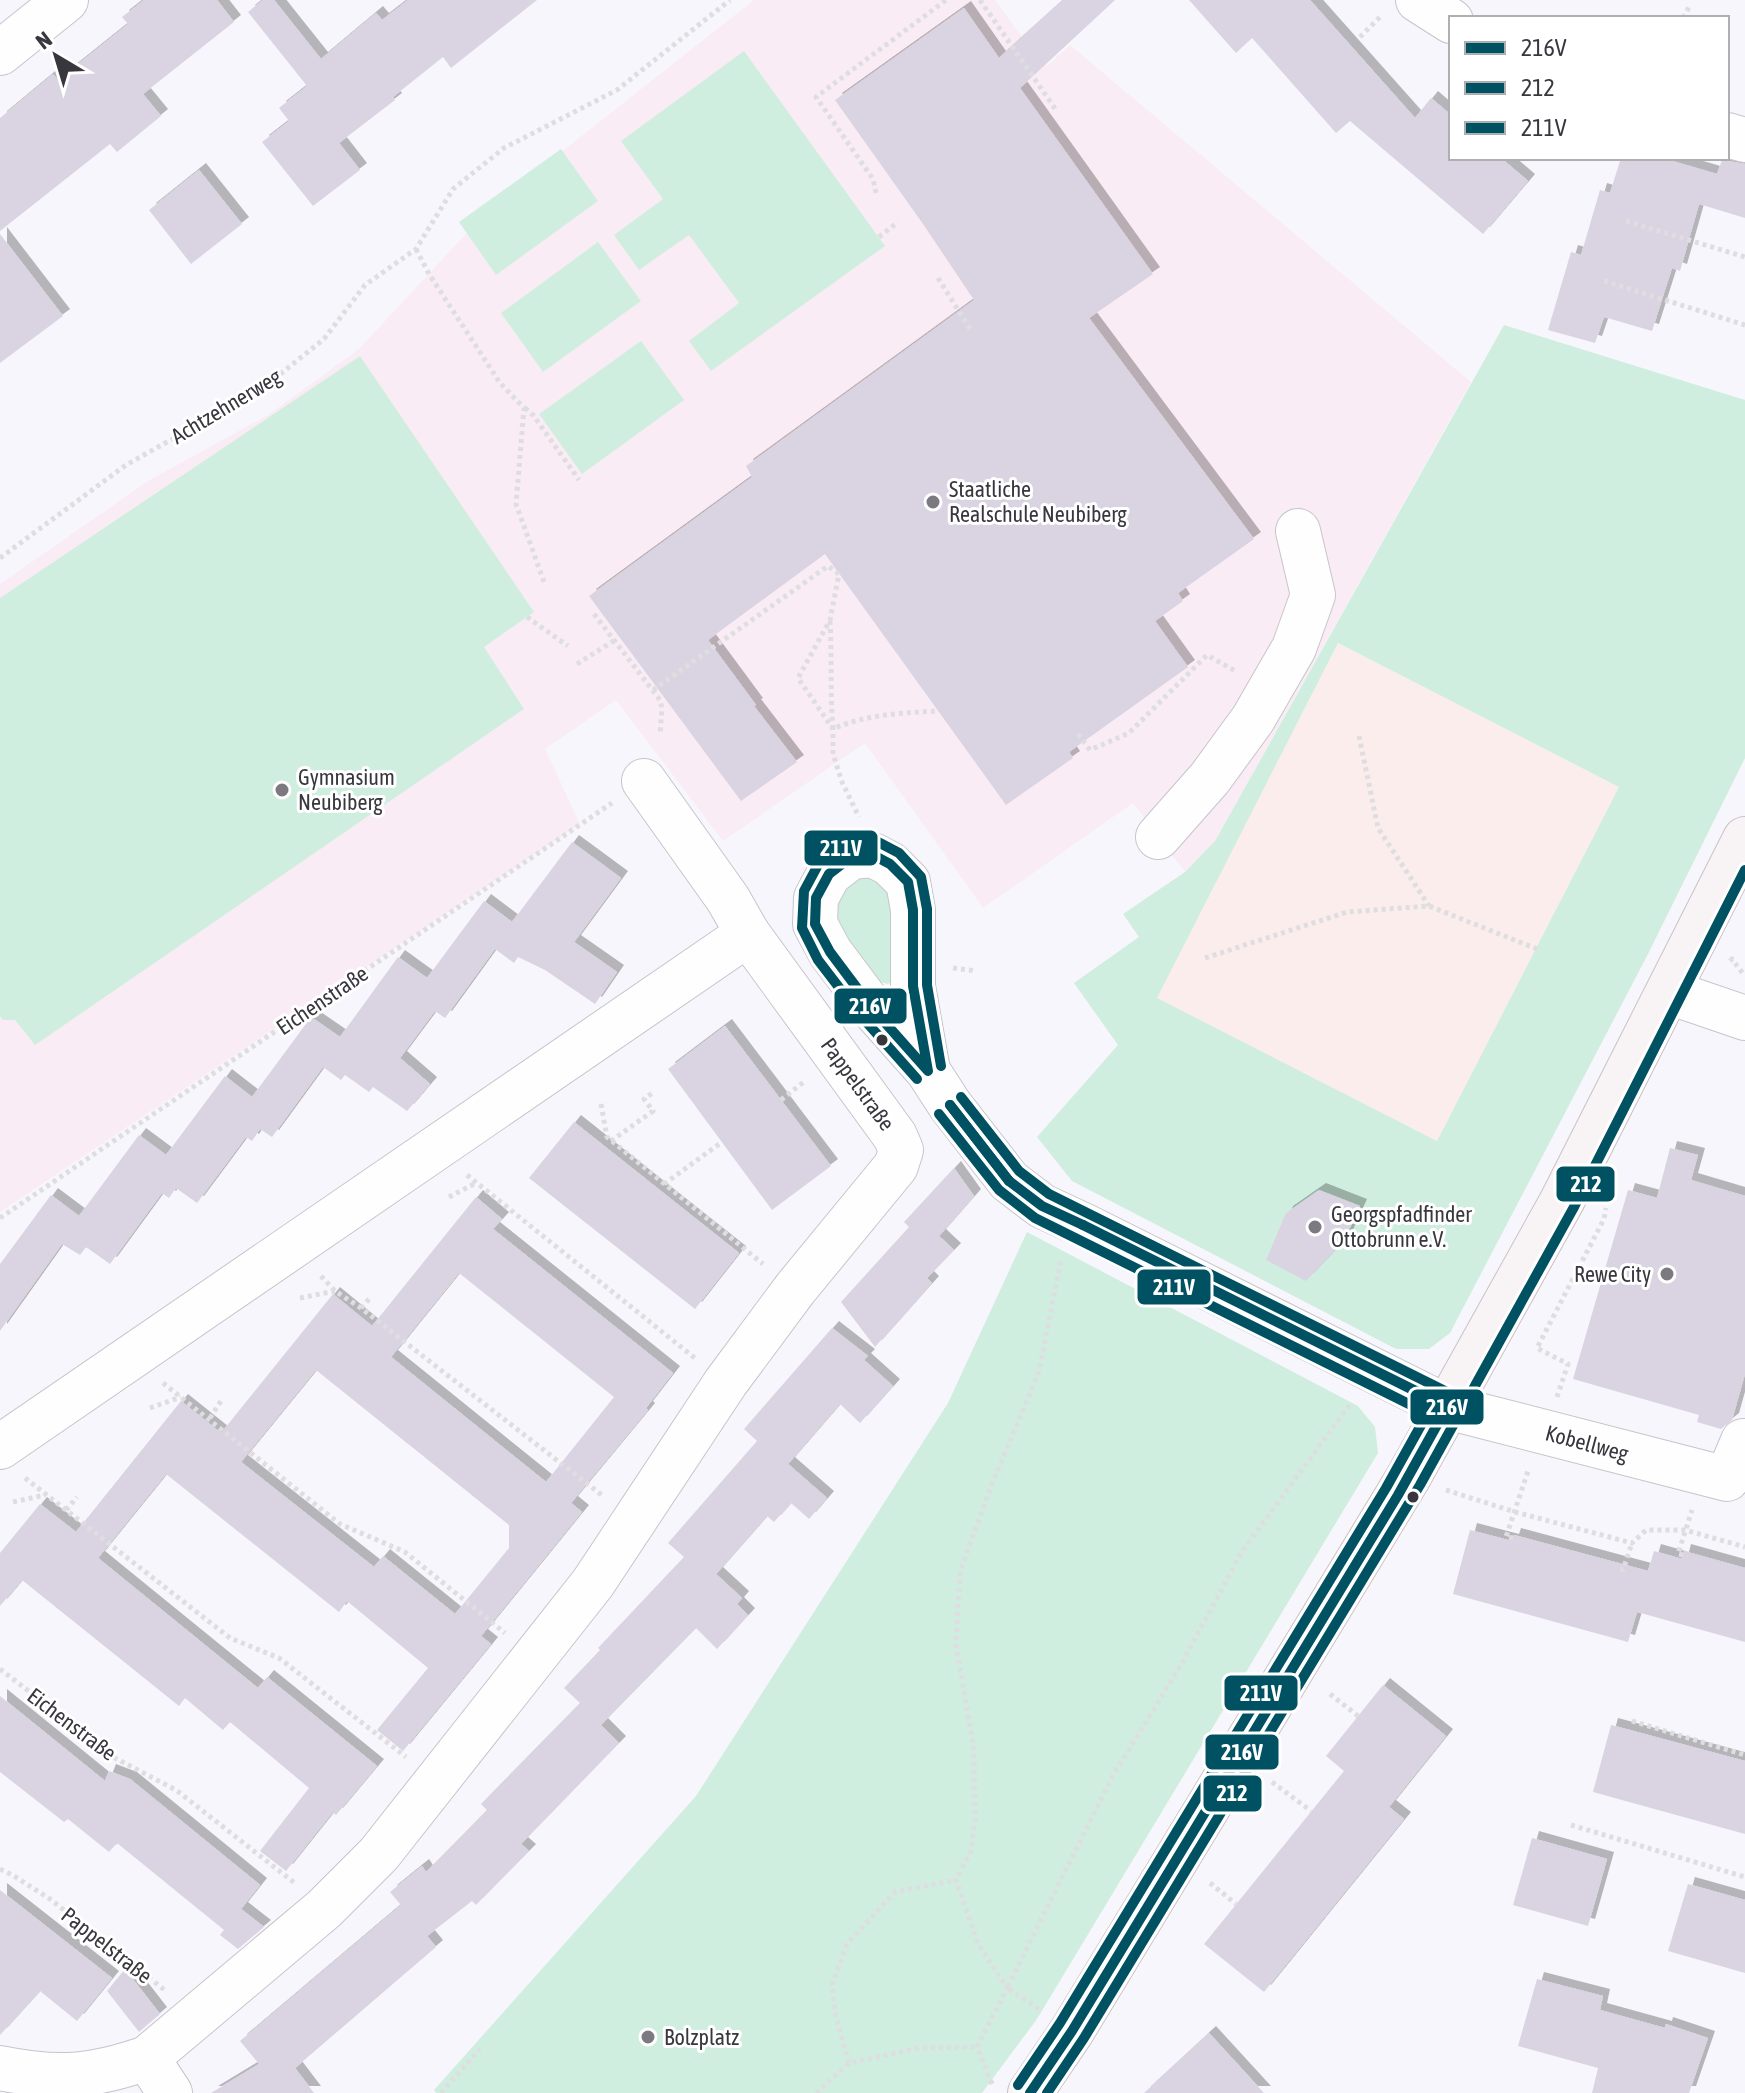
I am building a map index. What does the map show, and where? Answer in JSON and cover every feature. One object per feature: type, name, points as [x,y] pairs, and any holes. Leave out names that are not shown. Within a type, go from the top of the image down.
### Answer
[{"type":"main road","points":[[1012,2090],[1086,2009],[1398,1495],[1562,1201],[1745,839]]},
{"type":"street","points":[[5,38],[66,0]]},
{"type":"street","points":[[1399,9],[1449,21]]},
{"type":"street","points":[[1158,837],[1210,778],[1253,719],[1294,648],[1313,595],[1298,531]]},
{"type":"street","name":"Pappelstraße","points":[[0,2068],[73,2076],[113,2069],[159,2076],[195,2019],[324,1909],[379,1854],[593,1583],[726,1382],[795,1289],[896,1166],[901,1150],[895,1136],[748,934],[728,899],[644,781]]},
{"type":"street","points":[[873,855],[890,864],[908,882],[913,910],[913,986],[928,1071],[872,1008],[830,952],[815,924],[816,898],[829,874],[851,857],[873,855]]},
{"type":"street","points":[[11,1462],[131,1358],[748,934]]},
{"type":"street","points":[[1669,992],[1745,1018]]},
{"type":"street","name":"Kobellweg","points":[[928,1071],[950,1105],[1009,1181],[1042,1206],[1447,1407],[1547,1432],[1735,1460]]},
{"type":"path","name":"Achtzehnerweg","points":[[0,558],[126,465],[263,388],[324,339],[365,285],[416,249],[453,189],[504,148],[617,90],[730,0]]},
{"type":"path","points":[[876,193],[873,179],[816,97],[946,0]]},
{"type":"path","points":[[980,0],[1056,110]]},
{"type":"path","points":[[1684,16],[1689,7]]},
{"type":"path","points":[[1360,37],[1399,9]]},
{"type":"path","points":[[1626,221],[1745,257]]},
{"type":"path","points":[[879,237],[898,222]]},
{"type":"path","points":[[416,249],[500,383],[533,415],[579,480]]},
{"type":"path","points":[[938,278],[970,329]]},
{"type":"path","points":[[1604,281],[1745,325]]},
{"type":"path","points":[[524,408],[516,504],[544,582]]},
{"type":"path","points":[[653,690],[828,566],[839,574],[830,620],[833,754],[842,782],[870,840],[873,855]]},
{"type":"path","points":[[594,614],[660,700],[660,735]]},
{"type":"path","points":[[527,617],[568,646]]},
{"type":"path","points":[[830,620],[798,678],[833,729]]},
{"type":"path","points":[[577,664],[615,640]]},
{"type":"path","points":[[1078,734],[1090,750],[1129,733],[1207,655],[1270,691]]},
{"type":"path","points":[[833,729],[852,721],[938,711]]},
{"type":"path","points":[[1359,736],[1378,828],[1429,906]]},
{"type":"path","name":"Eichenstraße","points":[[0,1218],[644,781]]},
{"type":"path","points":[[1205,958],[1347,912],[1429,906],[1537,949]]},
{"type":"path","points":[[1732,959],[1745,975]]},
{"type":"path","points":[[611,1141],[653,1111],[644,1099],[654,1092]]},
{"type":"path","points":[[601,1104],[607,1137],[611,1141],[795,1289]]},
{"type":"path","points":[[664,1184],[722,1142]]},
{"type":"path","points":[[435,1149],[726,1382]]},
{"type":"path","points":[[449,1197],[476,1183]]},
{"type":"path","points":[[1513,1538],[1506,1537],[1547,1432],[1557,1418],[1551,1415],[1568,1364],[1537,1348],[1604,1219],[1607,1203]]},
{"type":"path","points":[[1044,2012],[1007,1988],[978,1944],[956,1880],[971,1851],[975,1820],[974,1750],[956,1644],[960,1572],[991,1486],[1039,1372],[1059,1261],[1083,1225]]},
{"type":"path","points":[[292,1247],[335,1291],[634,1520]]},
{"type":"path","points":[[300,1298],[335,1291]]},
{"type":"path","points":[[361,1308],[369,1299]]},
{"type":"path","points":[[131,1358],[340,1524],[405,1552],[536,1657]]},
{"type":"path","points":[[977,2047],[1112,1777],[1182,1663],[1241,1553],[1376,1371]]},
{"type":"path","points":[[150,1408],[181,1397]]},
{"type":"path","points":[[210,1418],[223,1398]]},
{"type":"path","points":[[11,1462],[45,1495],[230,1638],[279,1658],[437,1781]]},
{"type":"path","points":[[1448,1489],[1515,1512],[1632,1543]]},
{"type":"path","points":[[13,1502],[45,1495]]},
{"type":"path","points":[[66,1510],[77,1497]]},
{"type":"path","points":[[1683,1555],[1678,1554],[1692,1508]]},
{"type":"path","points":[[1620,1569],[1623,1570],[1632,1543],[1646,1530],[1685,1530],[1745,1547]]},
{"type":"path","name":"Eichenstraße","points":[[0,1669],[115,1758],[176,1790],[324,1909]]},
{"type":"path","points":[[1330,1694],[1358,1716]]},
{"type":"path","points":[[1632,1721],[1745,1755]]},
{"type":"path","points":[[1272,1782],[1311,1811]]},
{"type":"path","points":[[1571,1825],[1745,1877]]},
{"type":"path","name":"Pappelstraße","points":[[0,1869],[50,1899],[174,1997],[195,2019]]},
{"type":"path","points":[[849,2063],[836,2018],[832,1985],[847,1944],[895,1892],[956,1880]]},
{"type":"path","points":[[1210,1883],[1236,1904]]},
{"type":"path","points":[[977,2047],[1012,2090]]},
{"type":"path","points":[[816,2093],[849,2063],[919,2048],[977,2047]]},
{"type":"path","points":[[441,2093],[480,2049]]},
{"type":"shaded area","name":"Staatliche Realschule Neubiberg","points":[[754,0],[995,0],[1047,66],[1070,45],[1471,382],[1215,841],[1185,872],[1133,803],[983,908],[865,743],[723,841],[616,700],[545,749],[580,824],[0,1212],[0,584],[148,481],[268,415],[359,349],[489,209]]},
{"type":"shaded area","points":[[1338,643],[1619,787],[1437,1141],[1156,998]]},
{"type":"green space","points":[[744,51],[885,246],[711,371],[689,341],[739,303],[689,235],[639,270],[614,235],[663,199],[621,141]]},
{"type":"green space","points":[[561,149],[598,201],[496,275],[459,222]]},
{"type":"green space","points":[[598,242],[641,301],[543,372],[501,313]]},
{"type":"green space","points":[[1504,325],[1745,400],[1745,758],[1647,956],[1450,1333],[1429,1349],[1396,1349],[1072,1181],[1037,1137],[1118,1045],[1074,983],[1139,937],[1123,914],[1185,872],[1215,841]],"holes":[[[1338,643],[1619,787],[1437,1141],[1157,998]]]},
{"type":"green space","points":[[641,341],[684,400],[582,474],[539,414]]},
{"type":"green space","name":"Gymnasium Neubiberg","points":[[360,356],[534,612],[484,647],[524,709],[35,1045],[15,1020],[3,1020],[0,1016],[0,598]]},
{"type":"green space","points":[[869,876],[880,881],[893,900],[893,980],[888,984],[877,981],[833,921],[834,899],[847,880]]},
{"type":"green space","points":[[1027,1232],[1358,1406],[1375,1427],[1378,1453],[1037,2019],[982,2093],[436,2093],[434,2090],[696,1796],[948,1403]]},
{"type":"building","points":[[144,0],[217,0],[234,22],[143,94],[161,116],[117,152],[110,144],[0,231],[0,118],[53,74],[58,80],[128,24],[122,17]]},
{"type":"building","points":[[263,0],[274,0],[321,59],[376,13],[382,20],[408,0],[537,0],[451,68],[443,57],[393,97],[395,100],[339,143],[360,170],[313,206],[262,142],[289,121],[279,108],[307,86],[248,12]]},
{"type":"building","points":[[1063,0],[1115,0],[1020,88],[1153,274],[1089,318],[1254,539],[1178,593],[1183,601],[1155,621],[1188,667],[1069,752],[1073,758],[1006,805],[825,554],[708,640],[797,762],[741,801],[589,596],[752,477],[746,466],[974,300],[835,100],[964,8],[999,58]]},
{"type":"building","points":[[1189,0],[1310,0],[1415,118],[1431,98],[1449,113],[1449,160],[1503,160],[1528,181],[1483,234],[1350,121],[1336,133],[1252,38],[1236,53]]},
{"type":"building","points":[[1620,160],[1669,160],[1717,174],[1722,160],[1745,164],[1745,218],[1699,204],[1680,271],[1672,268],[1652,331],[1604,317],[1595,343],[1548,330],[1571,252],[1581,255],[1600,190],[1610,193]]},
{"type":"building","points":[[199,170],[242,224],[191,264],[149,210]]},
{"type":"building","points":[[0,234],[63,316],[0,363]]},
{"type":"building","points":[[572,842],[621,878],[574,942],[617,972],[595,1004],[545,970],[518,957],[514,963],[495,949],[445,1018],[435,1011],[400,1058],[430,1084],[407,1111],[373,1087],[369,1092],[345,1075],[341,1080],[323,1067],[272,1137],[260,1129],[252,1141],[246,1137],[197,1203],[176,1188],[169,1198],[162,1193],[110,1264],[86,1247],[80,1255],[62,1244],[0,1331],[0,1264],[51,1195],[79,1216],[139,1135],[166,1155],[225,1076],[252,1097],[311,1017],[340,1037],[398,957],[427,978],[484,901],[512,922]]},
{"type":"building","points":[[725,1026],[831,1166],[772,1210],[668,1069]]},
{"type":"building","points":[[574,1122],[739,1253],[695,1309],[529,1178]]},
{"type":"building","points":[[1670,1148],[1698,1155],[1691,1180],[1745,1196],[1745,1374],[1732,1420],[1721,1429],[1697,1422],[1699,1415],[1573,1379],[1628,1190],[1657,1198]]},
{"type":"building","points":[[954,1168],[974,1196],[939,1236],[954,1250],[927,1278],[932,1283],[875,1347],[841,1302],[909,1227],[904,1222]]},
{"type":"building","name":"Georgspfadfinder Ottobrunn e.V.","points":[[1319,1190],[1360,1206],[1344,1241],[1306,1281],[1266,1260],[1286,1213]]},
{"type":"building","points":[[476,1197],[502,1219],[493,1229],[673,1373],[646,1408],[648,1410],[571,1503],[582,1512],[481,1636],[491,1644],[403,1751],[377,1730],[428,1668],[347,1601],[339,1612],[166,1474],[98,1558],[258,1688],[267,1677],[377,1766],[336,1815],[333,1812],[286,1871],[260,1851],[309,1788],[230,1722],[223,1730],[185,1698],[179,1706],[22,1580],[0,1606],[0,1553],[40,1504],[76,1532],[181,1401],[221,1433],[333,1294],[372,1326]],"holes":[[[459,1273],[614,1397],[546,1482],[391,1357]],[[316,1370],[509,1525],[509,1548],[455,1614],[383,1556],[374,1567],[241,1462]]]},
{"type":"building","points":[[832,1328],[868,1356],[864,1360],[893,1386],[860,1423],[840,1404],[788,1464],[827,1498],[809,1519],[791,1503],[774,1522],[767,1516],[716,1574],[742,1598],[737,1604],[748,1615],[717,1649],[696,1628],[601,1725],[619,1743],[521,1844],[529,1851],[476,1905],[472,1901],[427,1936],[436,1947],[295,2068],[314,2093],[211,2093],[259,2064],[240,2041],[401,1905],[390,1892],[422,1866],[426,1872],[487,1810],[481,1804],[580,1703],[564,1688],[684,1557],[668,1543],[757,1441],[744,1429]]},
{"type":"building","points":[[1470,1530],[1512,1541],[1514,1535],[1648,1571],[1654,1551],[1682,1559],[1684,1551],[1745,1568],[1745,1642],[1637,1612],[1628,1642],[1453,1594]]},
{"type":"building","points":[[1383,1685],[1446,1736],[1389,1807],[1404,1819],[1264,1992],[1204,1944],[1344,1771],[1326,1756]]},
{"type":"building","points":[[0,1696],[105,1781],[109,1771],[130,1779],[260,1885],[241,1909],[264,1927],[238,1949],[220,1935],[224,1930],[117,1843],[109,1852],[68,1819],[64,1822],[0,1772]]},
{"type":"building","points":[[1611,1725],[1745,1761],[1745,1834],[1593,1792]]},
{"type":"building","points":[[1532,1838],[1607,1859],[1588,1926],[1513,1905]]},
{"type":"building","points":[[1688,1884],[1745,1900],[1745,1973],[1668,1951]]},
{"type":"building","points":[[0,1890],[112,1978],[77,2021],[40,1991],[0,2035]]},
{"type":"building","points":[[125,1969],[160,2014],[139,2032],[107,1991]]},
{"type":"building","points":[[1537,1979],[1603,1996],[1600,2010],[1665,2028],[1666,2024],[1708,2038],[1689,2093],[1592,2093],[1598,2068],[1518,2046]]},
{"type":"building","points":[[1209,2033],[1264,2093],[1144,2093]]},
{"type":"transit line","name":"211V","points":[[917,1079],[861,1016],[818,960],[802,928],[804,891],[818,865],[846,844],[878,842],[899,853],[921,877],[927,909],[927,985],[941,1066]]},
{"type":"transit line","name":"216V","points":[[873,855],[890,864],[908,882],[913,910],[913,986],[928,1071],[872,1008],[830,952],[815,924],[816,898],[829,874],[851,857],[873,855]]},
{"type":"transit line","name":"212","points":[[1047,2093],[1084,2038],[1420,1485],[1574,1207],[1745,870]]},
{"type":"transit line","name":"211V","points":[[961,1097],[1019,1171],[1049,1194],[1453,1395]]},
{"type":"transit line","name":"216V","points":[[950,1105],[1009,1181]]},
{"type":"transit line","name":"216V","points":[[950,1105],[1009,1181]]},
{"type":"transit line","name":"211V","points":[[939,1114],[999,1190],[1035,1218],[1441,1420]]},
{"type":"transit line","name":"216V","points":[[1009,1181],[1042,1206],[1083,1225]]},
{"type":"transit line","name":"216V","points":[[1083,1225],[1418,1392],[1447,1407],[1083,1225]]},
{"type":"transit line","name":"211V","points":[[1018,2085],[1060,2023],[1386,1488],[1435,1400]]},
{"type":"transit line","name":"216V","points":[[1030,2093],[1072,2031],[1398,1495],[1447,1407]]},
{"type":"place","name":"Staatliche Realschule Neubiberg","points":[[933,502]]},
{"type":"place","name":"Gymnasium Neubiberg","points":[[282,790]]},
{"type":"place","name":"Georgspfadfinder Ottobrunn e.V.","points":[[1315,1227]]},
{"type":"place","name":"Rewe City","points":[[1667,1274]]},
{"type":"place","name":"Bolzplatz","points":[[648,2037]]}]
